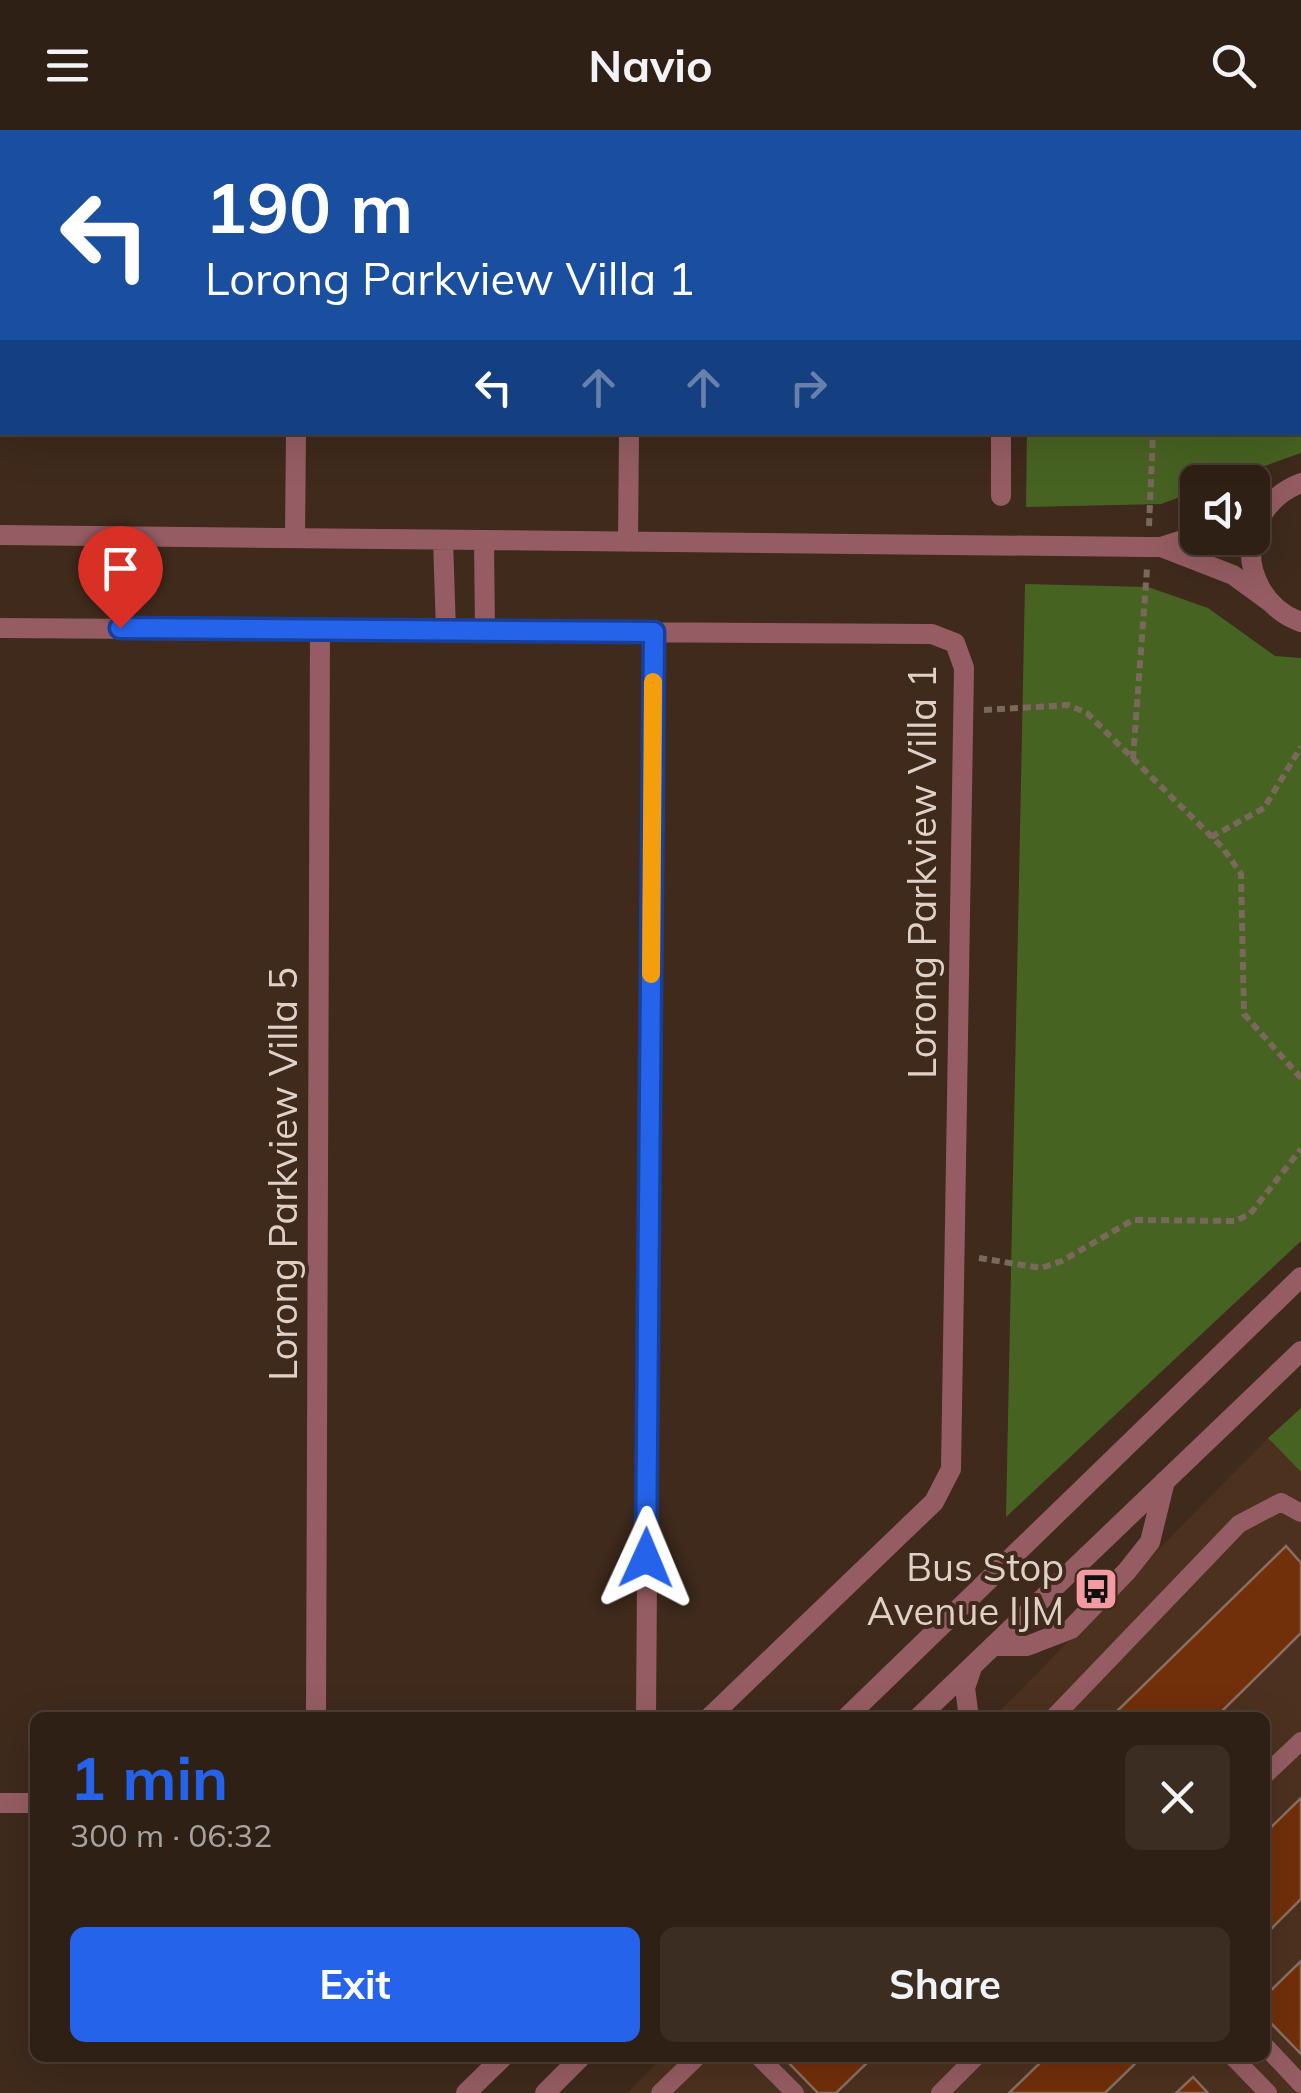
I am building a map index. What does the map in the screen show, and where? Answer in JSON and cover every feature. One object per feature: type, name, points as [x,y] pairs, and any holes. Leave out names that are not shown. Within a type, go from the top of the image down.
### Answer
[{"type":"street","points":[[296,435],[296,538]]},
{"type":"street","points":[[628,435],[628,542]]},
{"type":"street","points":[[1000,496],[1001,435]]},
{"type":"street","points":[[1270,501],[1301,483]]},
{"type":"street","points":[[0,535],[1154,547],[1180,540]]},
{"type":"street","points":[[443,540],[446,631]]},
{"type":"street","points":[[484,540],[485,632]]},
{"type":"street","points":[[1154,547],[1233,575],[1301,622]]},
{"type":"street","points":[[1252,555],[1258,585],[1270,602]]},
{"type":"street","name":"Lorong Parkview Villa 1","points":[[0,628],[932,634],[956,643],[964,668],[952,1469],[934,1502],[715,1712]]},
{"type":"street","name":"Lorong Parkview Villa 5","points":[[316,1712],[320,630]]},
{"type":"street","points":[[646,1712],[654,632]]},
{"type":"street","points":[[852,1712],[1301,1277]]},
{"type":"street","points":[[924,1712],[1301,1352]]},
{"type":"street","points":[[992,1646],[1027,1646],[1071,1629],[1127,1572],[1150,1542],[1165,1481]]},
{"type":"street","points":[[968,1712],[965,1688],[972,1665]]},
{"type":"street","points":[[0,1803],[30,1803]]},
{"type":"street","points":[[546,2093],[576,2062]]},
{"type":"street","points":[[466,2093],[495,2065]]},
{"type":"street","points":[[476,2093],[495,2065]]},
{"type":"lane","points":[[1059,1712],[1239,1524],[1282,1502],[1301,1512]]},
{"type":"lane","points":[[1270,1770],[1301,1741]]},
{"type":"lane","points":[[1270,2051],[1301,2084]]},
{"type":"lane","points":[[660,2093],[692,2062]]},
{"type":"lane","points":[[764,2062],[795,2093]]},
{"type":"lane","points":[[940,2093],[971,2062]]},
{"type":"lane","points":[[1238,2062],[1268,2093]]},
{"type":"path","points":[[1134,759],[1154,547],[1153,435]]},
{"type":"path","points":[[963,710],[1068,705],[1086,713],[1212,837],[1241,874],[1244,1014],[1301,1078]]},
{"type":"path","points":[[1212,837],[1264,808],[1301,747]]},
{"type":"path","points":[[954,1253],[1041,1268],[1062,1261],[1133,1220],[1234,1221],[1250,1214],[1301,1148]]},
{"type":"shaded area","points":[[1268,1438],[1301,1472],[1301,2093],[627,2093],[658,2062],[1270,2062],[1270,1712],[999,1712]]},
{"type":"green space","points":[[1027,435],[1301,435],[1301,453],[1267,465],[1180,465],[1180,497],[1161,504],[1026,507]]},
{"type":"green space","points":[[1025,584],[1148,587],[1208,608],[1275,656],[1301,658],[1301,1241],[1006,1517]]},
{"type":"green space","points":[[1301,1408],[1301,1472],[1268,1438]]},
{"type":"building","points":[[1286,1546],[1301,1563],[1301,1633],[1221,1712],[1116,1712]]},
{"type":"building","points":[[1301,1798],[1301,1899],[1270,1930],[1270,1828]]},
{"type":"building","points":[[1301,1961],[1301,2054],[1270,2022],[1270,1991]]},
{"type":"building","points":[[788,2062],[868,2062],[836,2093],[818,2093]]},
{"type":"building","points":[[1041,2062],[1137,2062],[1105,2093],[1009,2093]]},
{"type":"building","points":[[1193,2077],[1208,2093],[1176,2093]]},
{"type":"slow traffic","points":[[651,974],[653,682]]},
{"type":"place","name":"Bus Stop Avenue IJM","points":[[1096,1589]]},
{"type":"route","points":[[120,628],[654,632],[646,1558]]}]
